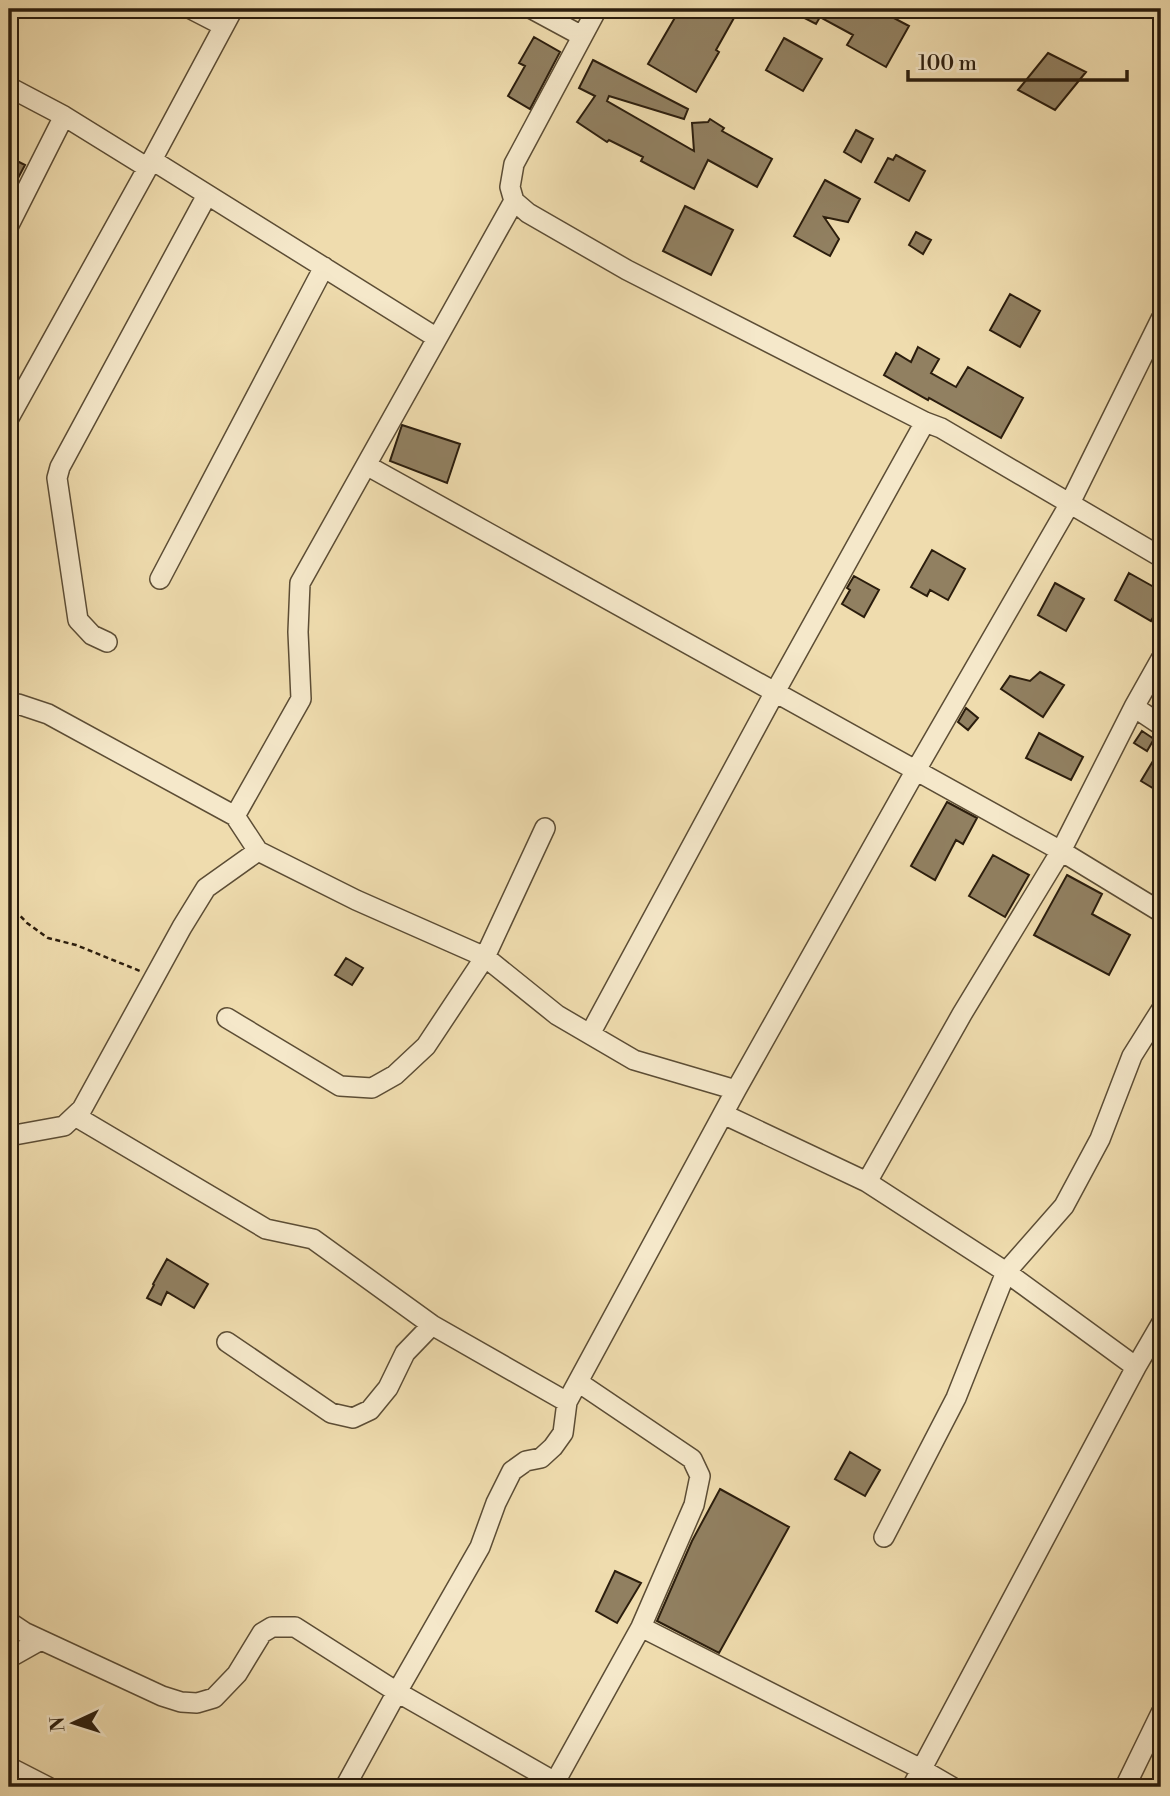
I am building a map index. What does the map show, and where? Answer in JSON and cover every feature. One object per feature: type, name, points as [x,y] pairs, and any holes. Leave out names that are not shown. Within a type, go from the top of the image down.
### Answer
[{"type":"street","points":[[9,418],[228,17],[191,9]]},
{"type":"street","points":[[532,9],[582,36]]},
{"type":"street","points":[[597,9],[514,164],[510,187],[514,201],[528,214],[627,270],[941,428],[1161,557]]},
{"type":"street","points":[[9,87],[207,195],[437,338]]},
{"type":"street","points":[[9,225],[64,116]]},
{"type":"street","points":[[107,642],[92,635],[78,620],[57,478],[60,467],[207,195]]},
{"type":"street","points":[[235,816],[301,699],[298,632],[300,583],[514,201]]},
{"type":"street","points":[[160,579],[324,267]]},
{"type":"street","points":[[345,1787],[480,1547],[496,1503],[512,1471],[526,1461],[541,1458],[563,1433],[567,1402],[736,1090],[1069,505],[1161,319]]},
{"type":"street","points":[[590,1034],[925,422]]},
{"type":"street","points":[[366,465],[916,770],[1060,851],[1161,912]]},
{"type":"street","points":[[867,1182],[962,1014],[1060,851],[1161,659]]},
{"type":"street","points":[[9,707],[18,704],[48,714],[235,816],[258,851],[356,900],[485,957],[557,1015],[634,1060],[736,1090]]},
{"type":"street","points":[[1134,707],[1161,725]]},
{"type":"street","points":[[227,1018],[340,1086],[372,1088],[395,1075],[426,1046],[485,957],[545,828]]},
{"type":"street","points":[[9,1136],[64,1126],[82,1109],[205,888],[258,851]]},
{"type":"street","points":[[884,1537],[956,1398],[1006,1272],[1065,1206],[1100,1139],[1132,1056],[1161,1010]]},
{"type":"street","points":[[723,1114],[867,1182],[1006,1272],[1136,1367]]},
{"type":"street","points":[[75,1116],[266,1229],[313,1239],[432,1325],[567,1402]]},
{"type":"street","points":[[227,1342],[331,1413],[353,1418],[370,1410],[388,1388],[405,1353],[432,1325]]},
{"type":"street","points":[[912,1787],[1136,1367],[1158,1336]]},
{"type":"street","points":[[9,1622],[41,1640],[162,1696],[181,1702],[197,1703],[214,1698],[237,1674],[262,1633],[272,1627],[295,1627],[397,1692],[554,1784],[641,1627],[694,1505],[700,1476],[692,1459],[578,1382]]},
{"type":"street","points":[[641,1627],[952,1787]]},
{"type":"street","points":[[9,1657],[41,1640]]},
{"type":"street","points":[[1125,1787],[1161,1713]]},
{"type":"street","points":[[9,1767],[48,1787]]},
{"type":"path","points":[[9,904],[27,923],[48,938],[76,945],[155,977]]},
{"type":"building","points":[[680,9],[739,9],[696,92],[648,64]]},
{"type":"building","points":[[787,9],[877,9],[909,26],[886,67],[847,45],[853,35],[820,17],[816,24]]},
{"type":"building","points":[[534,37],[560,52],[530,109],[508,96],[525,66],[519,63]]},
{"type":"building","points":[[784,38],[822,59],[803,91],[766,70]]},
{"type":"building","points":[[1048,53],[1086,72],[1055,110],[1018,90]]},
{"type":"building","points":[[593,60],[688,109],[684,119],[609,96],[607,101],[694,151],[692,123],[708,122],[710,119],[724,128],[722,131],[772,159],[757,187],[708,160],[694,189],[641,161],[643,157],[609,140],[607,142],[577,122],[595,96],[579,88]]},
{"type":"building","points":[[856,130],[873,139],[861,162],[844,152]]},
{"type":"building","points":[[896,155],[925,171],[909,201],[875,182],[888,158],[893,160]]},
{"type":"building","points":[[9,157],[25,165],[9,195]]},
{"type":"building","points":[[825,180],[860,199],[848,222],[824,217],[839,239],[830,256],[794,236]]},
{"type":"building","points":[[685,206],[733,230],[711,275],[663,251]]},
{"type":"building","points":[[916,232],[931,240],[923,254],[909,245]]},
{"type":"building","points":[[1010,294],[1040,311],[1020,347],[990,330]]},
{"type":"building","points":[[918,347],[939,359],[931,373],[956,387],[968,367],[1023,398],[1001,438],[884,375],[896,353],[911,362]]},
{"type":"building","points":[[402,425],[460,444],[447,483],[390,461]]},
{"type":"building","points":[[932,550],[965,569],[948,600],[930,590],[927,596],[911,587]]},
{"type":"building","points":[[1129,573],[1161,591],[1161,603],[1151,621],[1115,600]]},
{"type":"building","points":[[854,576],[879,590],[864,617],[842,604]]},
{"type":"building","points":[[1055,583],[1084,599],[1066,631],[1038,615]]},
{"type":"building","points":[[1040,672],[1064,685],[1043,717],[1001,689],[1010,676],[1030,681]]},
{"type":"building","points":[[966,708],[978,718],[968,730],[958,722]]},
{"type":"building","points":[[1142,731],[1154,739],[1147,751],[1134,743]]},
{"type":"building","points":[[1039,733],[1083,757],[1071,780],[1026,758]]},
{"type":"building","points":[[1153,761],[1161,765],[1161,793],[1141,781]]},
{"type":"building","points":[[947,802],[977,818],[963,844],[956,840],[935,880],[911,866]]},
{"type":"building","points":[[993,855],[1029,875],[1005,917],[969,896]]},
{"type":"building","points":[[1067,875],[1102,894],[1092,914],[1130,935],[1109,975],[1034,935]]},
{"type":"building","points":[[346,958],[363,968],[352,985],[335,975]]},
{"type":"building","points":[[167,1259],[208,1284],[194,1308],[167,1292],[161,1305],[147,1298]]},
{"type":"building","points":[[850,1452],[880,1470],[865,1496],[835,1479]]},
{"type":"building","points":[[720,1489],[789,1527],[719,1653],[657,1621],[692,1541]]},
{"type":"building","points":[[615,1571],[641,1583],[617,1623],[596,1611]]}]
